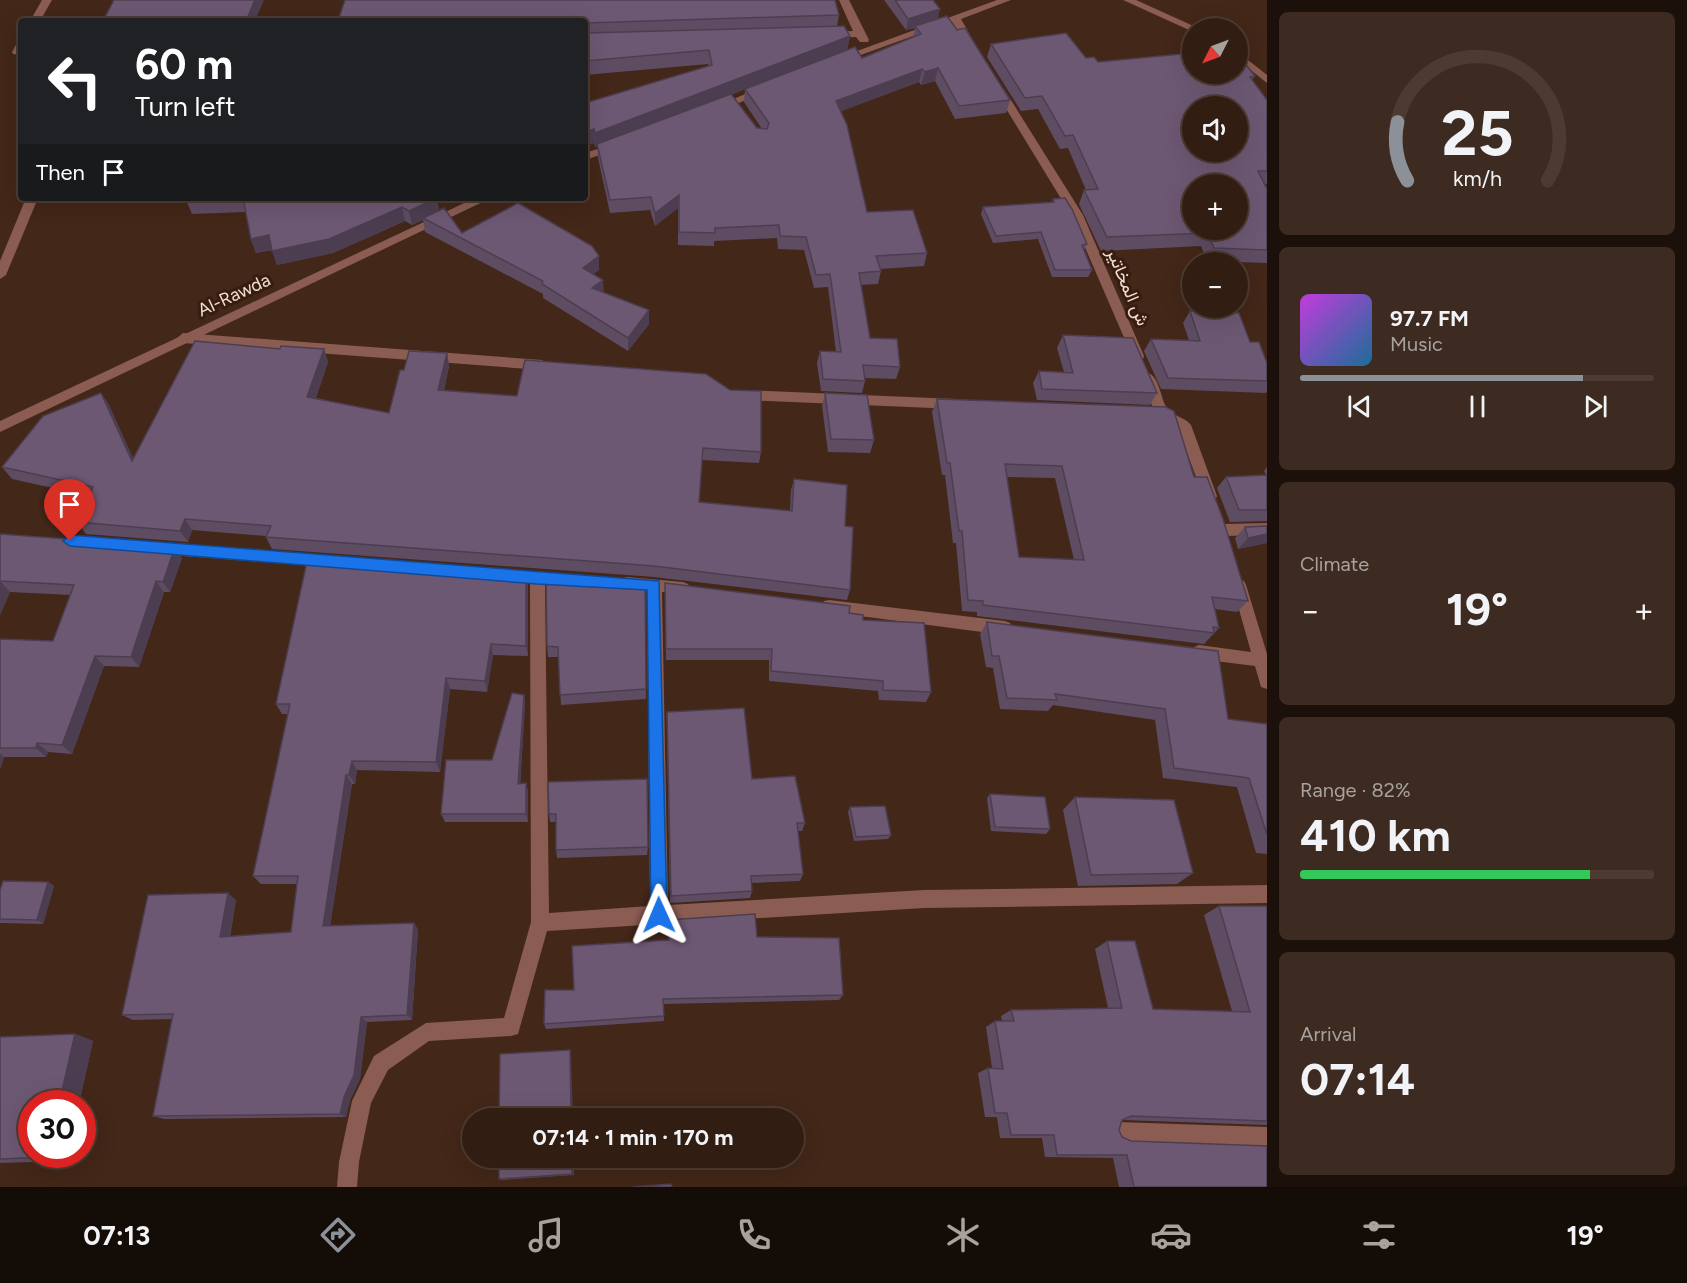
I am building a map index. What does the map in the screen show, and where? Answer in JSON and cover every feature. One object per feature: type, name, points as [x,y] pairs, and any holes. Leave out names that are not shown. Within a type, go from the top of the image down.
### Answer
[{"type":"street","points":[[37,18],[46,0]]},
{"type":"street","points":[[844,0],[859,34],[871,46]]},
{"type":"street","points":[[829,63],[871,46],[956,20],[1006,0]]},
{"type":"street","points":[[1128,0],[1182,24]]},
{"type":"street","points":[[956,20],[980,59]]},
{"type":"street","points":[[811,36],[859,34]]},
{"type":"street","points":[[1248,64],[1267,80]]},
{"type":"street","name":"ش المخاتير","points":[[992,78],[1077,215],[1156,413],[1184,425],[1221,525],[1267,529]]},
{"type":"street","points":[[702,113],[737,106],[776,85]]},
{"type":"street","points":[[588,156],[627,141]]},
{"type":"street","points":[[0,275],[32,201]]},
{"type":"street","name":"Al-Rawda","points":[[0,427],[183,338],[479,201]]},
{"type":"street","points":[[183,338],[552,366]]},
{"type":"street","points":[[729,395],[975,405]]},
{"type":"street","points":[[143,546],[346,563]]},
{"type":"street","points":[[1236,573],[1264,660],[1267,682]]},
{"type":"street","points":[[490,574],[584,581]]},
{"type":"street","points":[[347,1187],[349,1162],[362,1101],[381,1062],[426,1032],[511,1028],[540,922],[537,578]]},
{"type":"street","points":[[608,582],[701,591]]},
{"type":"street","points":[[654,585],[659,915]]},
{"type":"street","points":[[818,605],[1016,630]]},
{"type":"street","points":[[1180,650],[1264,660]]},
{"type":"street","points":[[540,922],[924,899],[1267,894]]},
{"type":"street","points":[[1117,1132],[1267,1137]]},
{"type":"building","points":[[114,0],[255,0],[247,18],[105,18]]},
{"type":"building","points":[[345,0],[835,0],[839,15],[588,23],[588,18],[339,18]]},
{"type":"building","points":[[895,0],[933,0],[940,9],[908,19]]},
{"type":"building","points":[[947,16],[957,30],[965,28],[1010,100],[959,106],[938,68],[925,72],[922,69],[836,101],[847,125],[867,212],[913,210],[927,253],[876,256],[881,271],[859,273],[870,338],[897,339],[900,367],[863,365],[865,381],[823,379],[820,351],[841,352],[830,274],[816,275],[806,237],[780,236],[779,225],[715,228],[715,233],[679,232],[679,195],[655,213],[651,197],[610,200],[597,144],[731,94],[757,128],[767,129],[769,123],[745,89],[855,47],[862,58],[921,34],[915,26]]},
{"type":"building","points":[[844,26],[850,36],[595,133],[594,129],[588,131],[588,102],[712,65],[709,50],[588,61],[588,33]]},
{"type":"building","points":[[1066,33],[1086,58],[1094,57],[1098,62],[1182,54],[1182,84],[1248,84],[1248,67],[1255,76],[1250,77],[1267,100],[1267,171],[1258,171],[1267,189],[1267,250],[1214,248],[1211,240],[1248,240],[1248,174],[1182,174],[1182,234],[1107,237],[1084,190],[1098,189],[1073,135],[1065,136],[1042,96],[1025,98],[991,44]]},
{"type":"building","points":[[1065,198],[1087,244],[1082,245],[1092,270],[1055,270],[1041,232],[996,236],[983,207],[1054,202],[1053,199]]},
{"type":"building","points":[[244,201],[431,201],[409,211],[402,207],[329,239],[272,251],[269,235],[251,239]]},
{"type":"building","points":[[518,203],[592,246],[599,256],[583,268],[603,280],[592,288],[649,310],[628,338],[542,284],[543,281],[423,218],[444,208],[462,233]]},
{"type":"building","points":[[1192,318],[1241,318],[1250,342],[1259,342],[1267,363],[1267,381],[1168,378],[1151,339],[1200,341]]},
{"type":"building","points":[[1063,335],[1133,338],[1157,393],[1042,389],[1039,371],[1073,373]]},
{"type":"building","points":[[195,341],[280,349],[281,346],[324,349],[307,397],[389,413],[400,370],[404,370],[409,351],[447,353],[438,390],[517,396],[525,360],[706,374],[730,390],[761,391],[761,452],[703,448],[699,502],[792,511],[794,479],[847,485],[845,526],[853,527],[850,590],[654,566],[266,537],[271,526],[185,519],[180,531],[77,522],[93,487],[2,467],[43,416],[101,393],[132,461]]},
{"type":"building","points":[[825,393],[867,395],[874,440],[831,439]]},
{"type":"building","points":[[937,399],[1166,407],[1174,411],[1194,477],[1207,477],[1223,519],[1248,601],[1212,597],[1219,628],[1213,627],[1214,633],[983,605],[983,601],[968,600],[962,531],[959,531],[950,463],[947,463]],"holes":[[[1005,464],[1062,466],[1084,560],[1019,557]]]},
{"type":"building","points":[[1267,475],[1267,510],[1239,510],[1226,477]]},
{"type":"building","points":[[1267,526],[1267,534],[1248,538],[1245,527]]},
{"type":"building","points":[[0,534],[175,547],[163,582],[156,581],[131,657],[95,656],[62,745],[37,743],[36,748],[0,748],[0,639],[53,641],[74,585],[0,581]]},
{"type":"building","points":[[308,557],[526,575],[526,646],[491,644],[485,681],[446,678],[436,762],[352,761],[349,775],[346,775],[323,926],[414,923],[407,1015],[361,1017],[354,1075],[344,1097],[340,1114],[153,1116],[173,1014],[122,1015],[148,895],[228,893],[220,937],[291,932],[298,876],[253,876],[290,704],[276,704]]},
{"type":"building","points":[[546,576],[645,582],[646,689],[560,695],[558,647],[547,646]]},
{"type":"building","points":[[665,583],[850,606],[849,613],[863,615],[863,620],[924,623],[931,692],[883,690],[883,681],[771,671],[772,649],[666,649]]},
{"type":"building","points":[[987,622],[1218,651],[1228,719],[1267,724],[1267,835],[1249,778],[1174,768],[1165,709],[1055,694],[1057,700],[1007,698],[999,656],[992,656]]},
{"type":"building","points":[[512,693],[524,695],[518,784],[526,783],[526,814],[441,814],[446,760],[492,760]]},
{"type":"building","points":[[744,708],[752,779],[795,776],[805,823],[797,823],[803,874],[751,876],[752,891],[671,896],[667,712]]},
{"type":"building","points":[[647,779],[648,847],[556,850],[556,814],[549,814],[548,782]]},
{"type":"building","points":[[990,794],[1045,797],[1050,829],[995,827]]},
{"type":"building","points":[[1075,797],[1174,800],[1193,873],[1091,875]]},
{"type":"building","points":[[885,806],[891,835],[856,837],[850,807]]},
{"type":"building","points":[[3,881],[48,882],[37,920],[0,919],[0,890]]},
{"type":"building","points":[[1219,906],[1267,906],[1267,1121],[1131,1116],[1122,1120],[1119,1130],[1122,1137],[1131,1141],[1267,1146],[1267,1187],[1134,1187],[1127,1155],[1057,1155],[1054,1135],[1011,1135],[1007,1113],[995,1113],[988,1068],[1003,1069],[995,1021],[1014,1021],[1011,1010],[1122,1008],[1107,941],[1135,941],[1153,1009],[1250,1012]]},
{"type":"building","points":[[755,914],[757,937],[839,938],[843,995],[663,999],[664,1016],[544,1024],[545,990],[574,990],[572,946],[669,940],[668,920]]},
{"type":"building","points":[[75,1034],[62,1090],[18,1090],[18,1158],[0,1159],[0,1037]]},
{"type":"building","points":[[570,1050],[571,1108],[499,1108],[500,1054]]},
{"type":"building","points":[[499,1168],[572,1168],[572,1174],[499,1179]]},
{"type":"building","points":[[671,1184],[672,1187],[633,1187]]},
{"type":"route","points":[[70,541],[537,578],[654,585],[659,915]]}]
